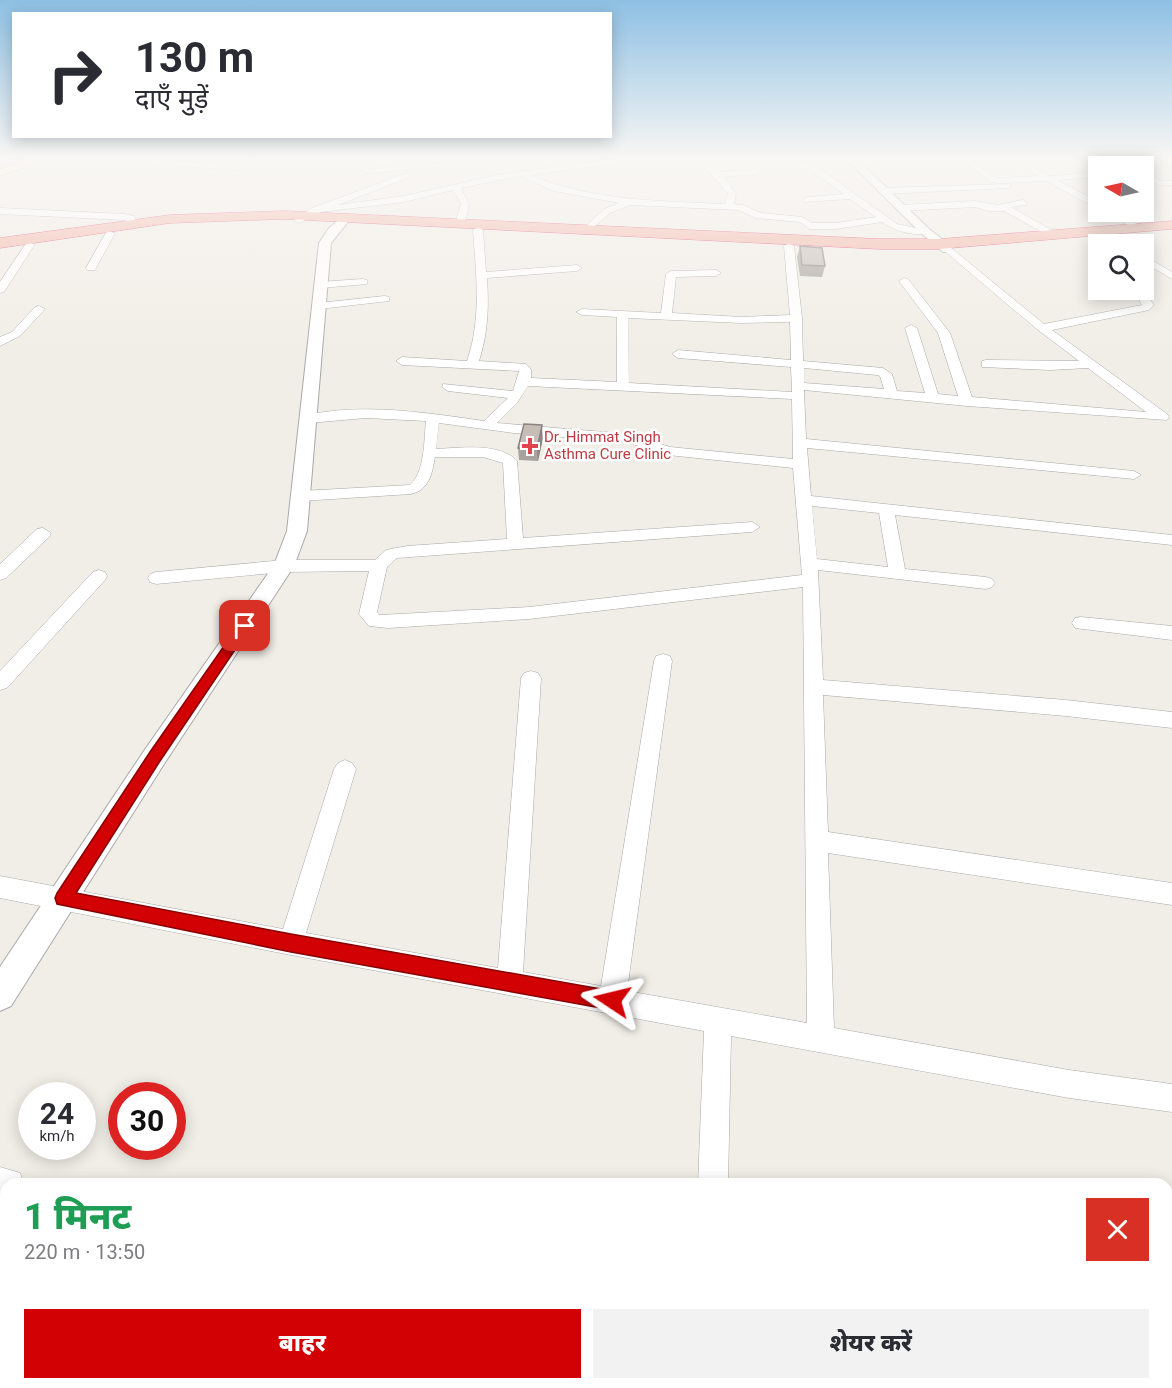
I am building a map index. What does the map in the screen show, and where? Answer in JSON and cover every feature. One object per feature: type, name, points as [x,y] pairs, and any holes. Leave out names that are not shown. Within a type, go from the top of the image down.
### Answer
[{"type":"highway","points":[[0,243],[143,223]]},
{"type":"highway","points":[[0,249],[199,223]]},
{"type":"highway","points":[[380,223],[478,230],[854,249],[1088,241]]},
{"type":"highway","points":[[424,223],[943,246],[1052,234],[1169,227]]},
{"type":"highway","points":[[1140,234],[1169,227]]},
{"type":"street","points":[[0,995],[284,566],[297,531],[325,243],[341,223]]},
{"type":"street","points":[[587,230],[595,223]]},
{"type":"street","points":[[806,223],[810,226],[858,223]]},
{"type":"street","points":[[891,223],[900,228],[925,231]]},
{"type":"street","points":[[917,223],[1042,328],[1167,421]]},
{"type":"street","points":[[1031,223],[1052,234]]},
{"type":"street","points":[[1131,223],[1140,227]]},
{"type":"street","points":[[472,364],[483,322],[483,275],[478,230]]},
{"type":"street","points":[[92,268],[110,233]]},
{"type":"street","points":[[0,290],[30,244]]},
{"type":"street","points":[[789,246],[796,318],[800,464],[810,572],[821,1039]]},
{"type":"street","points":[[1154,265],[1172,276]]},
{"type":"street","points":[[483,275],[577,268]]},
{"type":"street","points":[[666,316],[671,274],[716,273]]},
{"type":"street","points":[[904,281],[944,333],[967,402]]},
{"type":"street","points":[[320,296],[363,282]]},
{"type":"street","points":[[1042,328],[1146,308],[1149,304],[1140,293],[1155,287]]},
{"type":"street","points":[[320,296],[386,299]]},
{"type":"street","points":[[0,342],[16,334],[39,309]]},
{"type":"street","points":[[582,312],[741,320],[796,318]]},
{"type":"street","points":[[623,386],[621,337],[624,314]]},
{"type":"street","points":[[911,328],[933,399]]},
{"type":"street","points":[[678,354],[879,371],[886,374],[892,395]]},
{"type":"street","points":[[402,361],[522,367],[525,369],[525,382],[517,395],[487,425]]},
{"type":"street","points":[[986,364],[1050,366],[1091,364]]},
{"type":"street","points":[[525,382],[892,395],[1167,421]]},
{"type":"street","points":[[448,387],[517,395]]},
{"type":"street","points":[[309,419],[366,414],[433,419],[514,429],[628,438],[668,451],[800,464]]},
{"type":"street","points":[[301,496],[411,490],[419,486],[424,476],[433,419]]},
{"type":"street","points":[[799,443],[1134,476]]},
{"type":"street","points":[[428,453],[478,453],[505,457],[510,461],[515,543]]},
{"type":"street","points":[[803,500],[1172,540]]},
{"type":"street","points":[[886,509],[898,574]]},
{"type":"street","points":[[752,527],[407,551],[392,554],[379,565],[368,614],[375,621],[388,622],[529,613],[810,572],[898,574],[986,583]]},
{"type":"street","points":[[0,574],[43,533]]},
{"type":"street","points":[[156,578],[284,566],[379,565]]},
{"type":"street","points":[[0,683],[99,576]]},
{"type":"street","points":[[1081,623],[1172,633]]},
{"type":"street","points":[[612,1000],[663,662]]},
{"type":"street","points":[[510,982],[531,678]]},
{"type":"street","points":[[814,687],[1066,708],[1172,720]]},
{"type":"street","points":[[291,943],[345,769]]},
{"type":"street","points":[[818,842],[1172,894]]},
{"type":"street","points":[[0,887],[291,943],[1069,1084],[1172,1098]]},
{"type":"street","points":[[713,1178],[718,1020]]},
{"type":"building","points":[[800,246],[822,248],[825,266],[802,265]]},
{"type":"building","points":[[524,424],[542,425],[537,449],[518,448]]},
{"type":"place","name":"Dr. Himmat Singh Asthma Cure Clinic","points":[[530,446]]},
{"type":"route","points":[[245,626],[155,756],[63,898],[291,943],[612,1000]]}]
